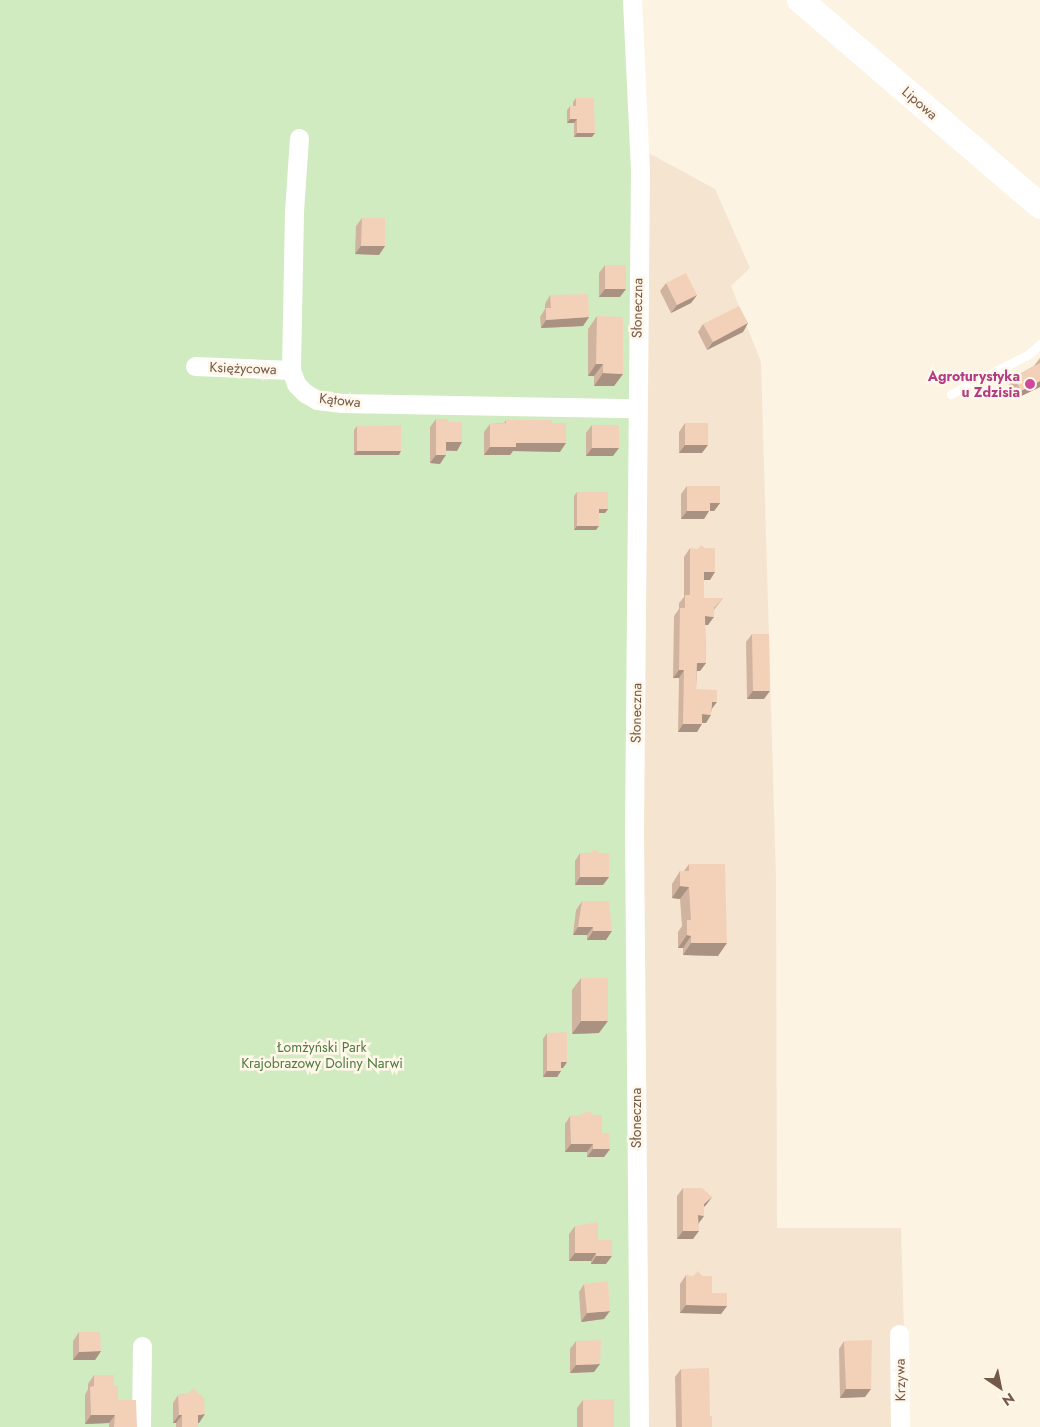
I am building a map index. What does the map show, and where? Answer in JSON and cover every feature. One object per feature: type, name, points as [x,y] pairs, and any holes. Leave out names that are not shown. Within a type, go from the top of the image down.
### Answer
[{"type":"main road","name":"Lipowa","points":[[800,0],[1040,206]]},
{"type":"street","name":"Słoneczna","points":[[632,0],[640,171],[636,408],[638,574],[634,829],[639,1427]]},
{"type":"street","points":[[291,370],[294,212],[299,138]]},
{"type":"street","name":"Księżycowa","points":[[195,366],[291,370]]},
{"type":"street","name":"Kątowa","points":[[291,370],[296,384],[305,393],[317,400],[342,403],[636,408]]},
{"type":"street","name":"Krzywa","points":[[899,1334],[900,1427]]},
{"type":"street","points":[[141,1427],[142,1346]]},
{"type":"lane","points":[[951,394],[1029,354],[1040,344]]},
{"type":"shaded area","points":[[645,151],[715,189],[750,268],[731,286],[761,362],[776,878],[777,1228],[901,1228],[907,1427],[544,1427]]},
{"type":"green space","name":"Łomżyński Park Krajobrazowy Doliny Narwi","points":[[0,0],[638,0],[648,1427],[0,1427]]},
{"type":"building","points":[[576,98],[594,98],[595,133],[577,133],[577,119],[570,119],[570,106],[576,106]]},
{"type":"building","points":[[362,218],[385,218],[385,246],[361,246]]},
{"type":"building","points":[[605,265],[626,265],[626,289],[605,289]]},
{"type":"building","points":[[686,273],[697,295],[677,305],[666,283]]},
{"type":"building","points":[[588,294],[589,317],[546,320],[546,308],[551,308],[550,295]]},
{"type":"building","points":[[739,306],[748,323],[713,342],[703,324]]},
{"type":"building","points":[[597,316],[623,317],[623,374],[603,373],[603,364],[596,364]]},
{"type":"building","points":[[1040,363],[1040,381],[1021,391],[1014,377]]},
{"type":"building","points":[[436,419],[448,419],[448,422],[462,422],[462,442],[446,442],[446,455],[436,455]]},
{"type":"building","points":[[506,420],[552,420],[552,423],[566,423],[566,443],[516,443],[516,447],[490,447],[490,424],[506,423]]},
{"type":"building","points":[[685,423],[708,423],[708,445],[685,445]]},
{"type":"building","points":[[401,425],[401,451],[357,451],[357,426]]},
{"type":"building","points":[[592,425],[619,425],[619,448],[592,448]]},
{"type":"building","points":[[687,486],[720,486],[720,503],[710,503],[710,511],[687,511]]},
{"type":"building","points":[[577,492],[608,492],[608,509],[599,509],[599,526],[577,526]]},
{"type":"building","points":[[701,545],[705,548],[715,548],[715,572],[704,572],[704,598],[723,598],[714,608],[714,617],[705,616],[706,663],[697,663],[696,689],[717,690],[717,702],[712,702],[711,715],[702,714],[702,724],[683,724],[684,670],[679,670],[680,608],[685,608],[685,595],[690,595],[690,548],[698,549]]},
{"type":"building","points":[[752,634],[769,634],[770,691],[753,691]]},
{"type":"building","points":[[595,849],[599,853],[609,853],[609,877],[580,877],[580,853],[590,853]]},
{"type":"building","points":[[689,864],[725,864],[727,943],[691,943],[691,936],[687,935],[687,920],[691,920],[689,887],[680,886],[680,871],[689,871]]},
{"type":"building","points":[[582,901],[609,901],[612,931],[593,931],[593,927],[578,927]]},
{"type":"building","points":[[581,978],[608,978],[608,1021],[581,1021]]},
{"type":"building","points":[[567,1032],[567,1062],[561,1062],[561,1071],[547,1071],[547,1033]]},
{"type":"building","points":[[585,1112],[602,1115],[602,1133],[609,1133],[610,1149],[593,1149],[593,1144],[571,1144],[570,1116],[581,1115]]},
{"type":"building","points":[[683,1188],[702,1188],[712,1197],[704,1204],[704,1216],[698,1215],[699,1231],[683,1231]]},
{"type":"building","points":[[598,1222],[598,1240],[612,1240],[612,1256],[596,1256],[596,1253],[575,1253],[575,1226]]},
{"type":"building","points":[[698,1271],[702,1276],[712,1276],[712,1293],[727,1293],[727,1306],[686,1305],[686,1275],[693,1276]]},
{"type":"building","points":[[608,1281],[610,1311],[587,1313],[584,1284]]},
{"type":"building","points":[[79,1332],[100,1332],[101,1351],[79,1352]]},
{"type":"building","points":[[601,1340],[600,1364],[576,1365],[576,1341]]},
{"type":"building","points":[[872,1340],[871,1389],[846,1389],[844,1341]]},
{"type":"building","points":[[709,1368],[712,1427],[682,1427],[681,1369]]},
{"type":"building","points":[[94,1375],[114,1375],[114,1386],[118,1386],[118,1400],[136,1400],[137,1427],[114,1427],[115,1415],[91,1415],[90,1387],[94,1386]]},
{"type":"building","points":[[193,1388],[204,1398],[205,1414],[198,1415],[198,1427],[182,1427],[178,1395],[187,1394]]},
{"type":"building","points":[[614,1399],[614,1427],[583,1427],[583,1400]]},
{"type":"place","name":"Agroturystyka u Zdzisia","points":[[1030,384]]}]
